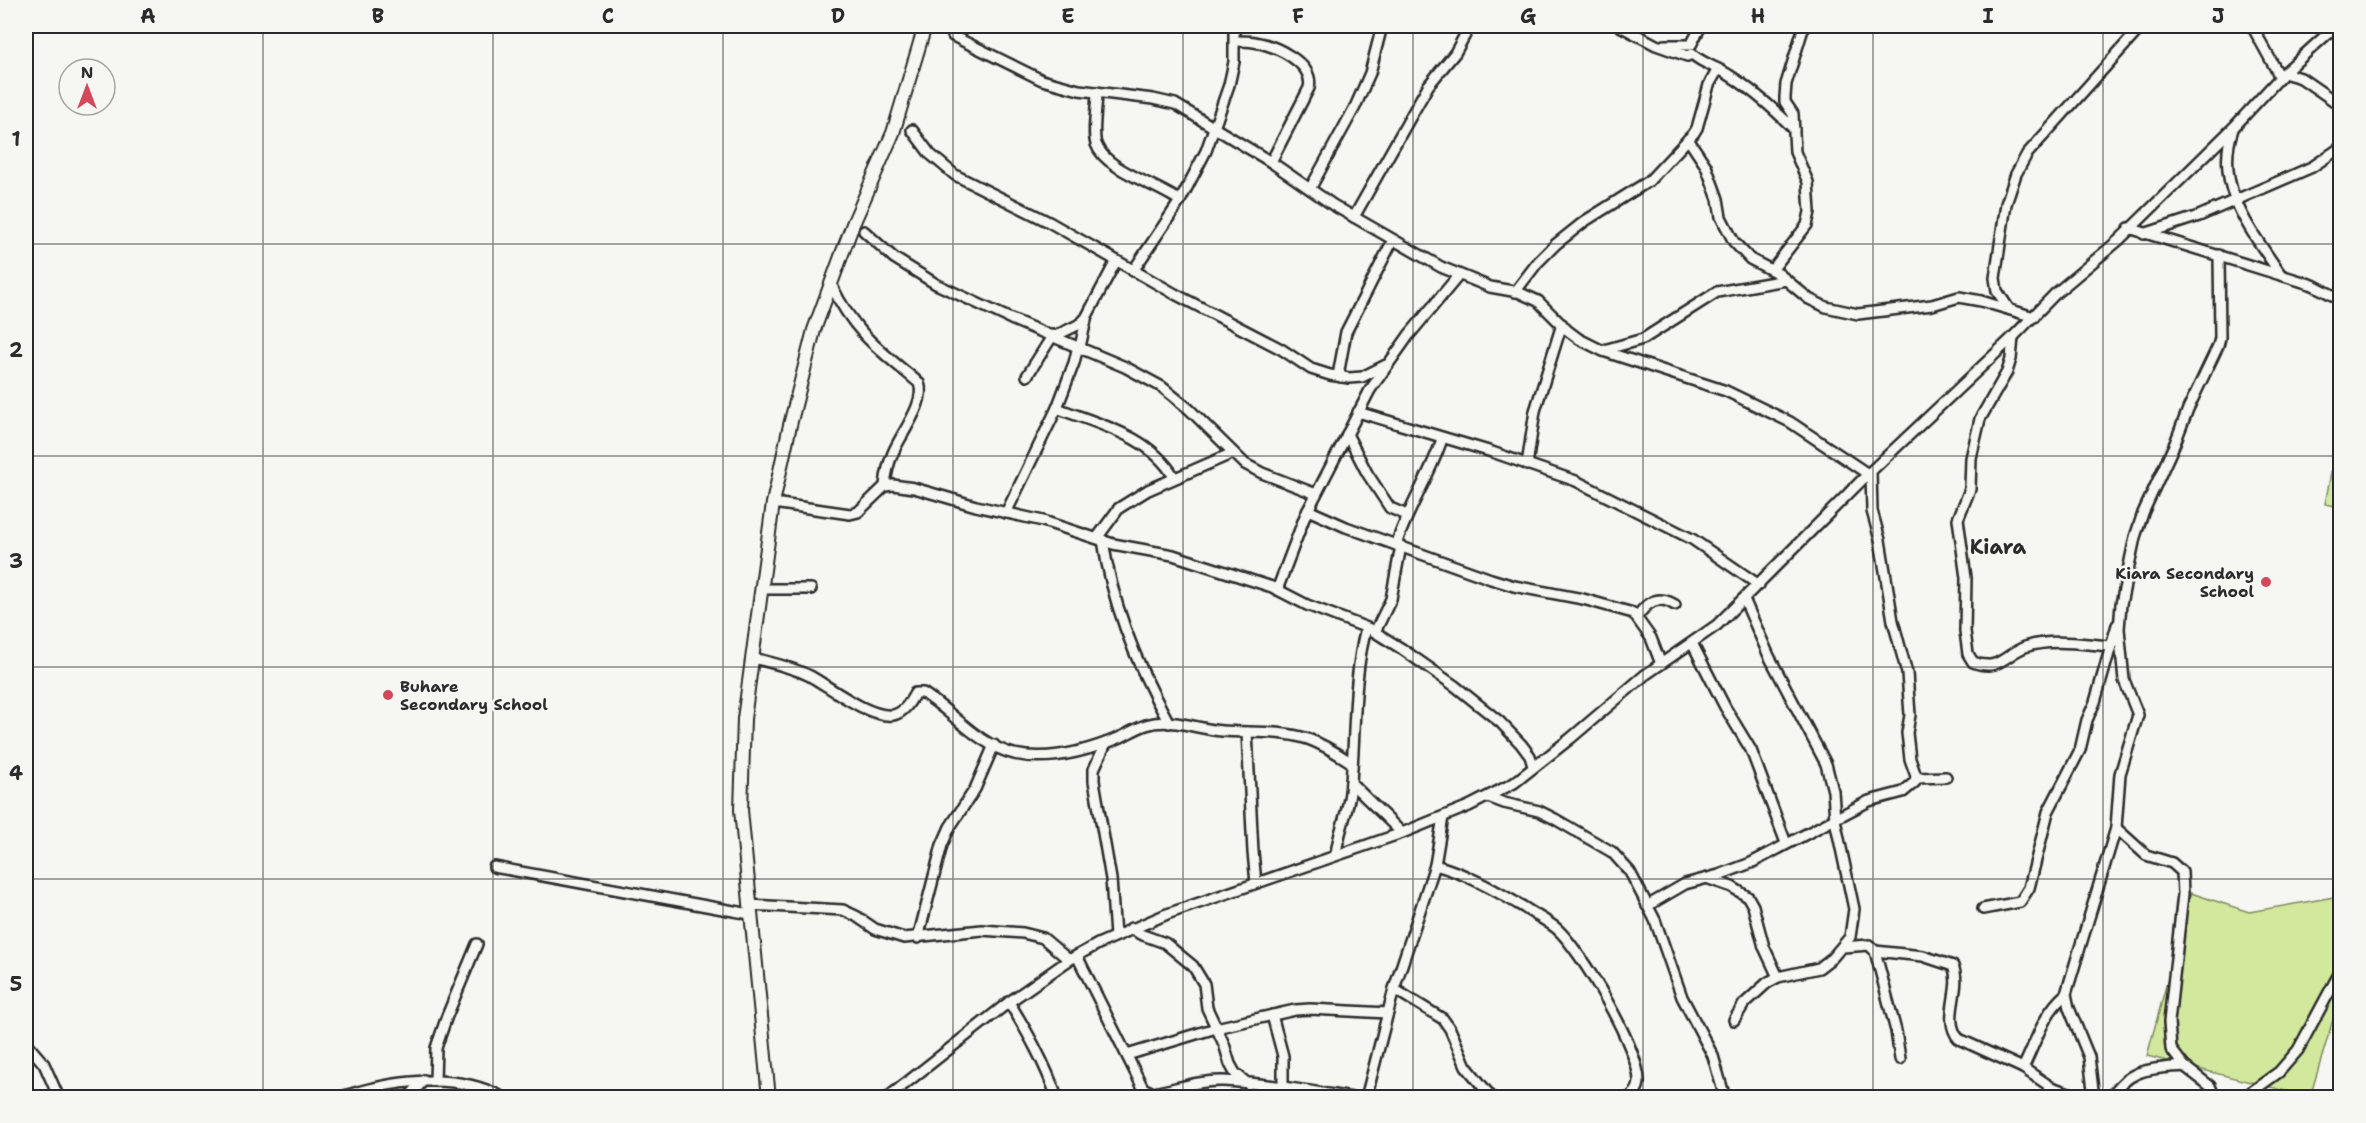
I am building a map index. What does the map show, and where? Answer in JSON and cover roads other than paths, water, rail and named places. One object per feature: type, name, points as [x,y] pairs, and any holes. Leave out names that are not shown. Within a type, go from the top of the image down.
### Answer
[{"type":"main road","points":[[769,1098],[741,810],[744,719],[773,503],[814,330],[853,224],[893,133],[925,26]]},
{"type":"street","points":[[1133,271],[1180,201],[1206,151],[1229,85],[1234,62],[1234,26]]},
{"type":"street","points":[[1310,189],[1355,107],[1370,73],[1382,26]]},
{"type":"street","points":[[1354,217],[1428,86],[1455,53],[1470,26]]},
{"type":"street","points":[[1620,26],[1656,45],[1687,56],[1692,54],[1718,69],[1776,110],[1794,129]]},
{"type":"street","points":[[1656,45],[1691,45],[1701,26]]},
{"type":"street","points":[[1772,270],[1809,220],[1808,182],[1795,152],[1793,114],[1785,102],[1785,90],[1804,26]]},
{"type":"street","points":[[2009,309],[1997,291],[1995,278],[2006,204],[2016,174],[2027,154],[2142,26]]},
{"type":"street","points":[[2252,26],[2282,75],[2301,78],[2340,105]]},
{"type":"street","points":[[887,1098],[1009,1002],[1073,958],[1115,936],[1131,928],[1336,854],[1402,833],[1488,797],[1514,783],[1645,675],[1717,625],[1869,473],[2034,317],[2056,293],[2119,240],[2234,127],[2282,75],[2336,26]]},
{"type":"street","points":[[953,36],[1042,80],[1098,93],[1153,99],[1175,104],[1271,162],[1354,217],[1441,267],[1490,287],[1515,292],[1538,301],[1578,339],[1602,351],[1726,392],[1790,422],[1869,473]]},
{"type":"street","points":[[1235,41],[1254,42],[1273,48],[1296,61],[1307,71],[1310,78],[1309,88],[1271,162]]},
{"type":"street","points":[[1515,292],[1538,262],[1556,244],[1585,221],[1649,181],[1688,139],[1697,128],[1709,85],[1718,69]]},
{"type":"street","points":[[1098,93],[1095,142],[1100,151],[1120,168],[1180,201]]},
{"type":"street","points":[[2234,127],[2228,145],[2227,171],[2235,200],[2281,275]]},
{"type":"street","points":[[912,130],[930,154],[956,175],[1049,222],[1133,271],[1281,349],[1311,369],[1341,377],[1362,377],[1386,365]]},
{"type":"street","points":[[1688,139],[1706,166],[1718,199],[1721,217],[1734,242],[1759,266],[1772,270],[1809,299],[1847,313],[1892,311],[1932,305],[1959,297],[2034,317]]},
{"type":"street","points":[[2144,234],[2199,216],[2312,167],[2340,147]]},
{"type":"street","points":[[2129,228],[2313,285],[2340,299]]},
{"type":"street","points":[[864,231],[894,258],[936,284],[1011,319],[1079,346],[1162,387],[1189,409],[1245,464],[1316,494]]},
{"type":"street","points":[[1341,377],[1339,370],[1346,332],[1392,240]]},
{"type":"street","points":[[1983,909],[2020,902],[2030,888],[2048,812],[2080,750],[2087,720],[2099,691],[2110,645],[2120,617],[2135,537],[2187,409],[2218,346],[2219,255]]},
{"type":"street","points":[[1006,513],[1057,408],[1074,363],[1086,318],[1116,261]]},
{"type":"street","points":[[1277,590],[1308,510],[1358,412],[1386,365],[1459,275]]},
{"type":"street","points":[[1602,351],[1643,339],[1717,292],[1785,280]]},
{"type":"street","points":[[832,286],[844,311],[869,341],[919,383],[921,388],[915,410],[892,454],[885,486]]},
{"type":"street","points":[[1027,376],[1054,336],[1086,318]]},
{"type":"street","points":[[1527,465],[1535,411],[1562,324]]},
{"type":"street","points":[[2013,337],[2012,359],[2007,372],[1980,419],[1971,458],[1970,489],[1958,519],[1966,578],[1965,631],[1968,654],[1973,662],[1987,666],[2003,661],[2024,647],[2041,644],[2110,645]]},
{"type":"street","points":[[1057,408],[1143,443],[1165,462],[1174,477]]},
{"type":"street","points":[[1358,412],[1442,439],[1492,452],[1575,481],[1692,539],[1759,585]]},
{"type":"street","points":[[1347,434],[1367,473],[1389,508],[1407,515]]},
{"type":"street","points":[[1375,633],[1391,599],[1398,545],[1407,515],[1434,465],[1442,439]]},
{"type":"street","points":[[1169,723],[1142,674],[1112,590],[1100,539],[1119,508],[1174,477],[1233,453]]},
{"type":"street","points":[[1869,473],[1872,511],[1880,540],[1893,621],[1906,672],[1910,715],[1907,734],[1916,780]]},
{"type":"street","points":[[773,503],[850,514],[858,512],[885,486],[892,484],[1042,521],[1100,539],[1190,560],[1277,590],[1366,628],[1455,686],[1500,722],[1521,744],[1530,756],[1533,766]]},
{"type":"street","points":[[1308,510],[1503,583],[1616,607],[1633,613],[1651,638],[1661,664]]},
{"type":"street","points":[[761,588],[811,589]]},
{"type":"street","points":[[1637,617],[1646,606],[1657,599],[1666,600],[1675,605]]},
{"type":"street","points":[[1734,1020],[1744,1004],[1755,993],[1778,977],[1819,968],[1843,947],[1850,937],[1854,909],[1826,764],[1769,656],[1744,599]]},
{"type":"street","points":[[2094,1098],[2089,1057],[2068,1008],[2066,994],[2069,976],[2116,828],[2120,774],[2138,715],[2124,680],[2120,617]]},
{"type":"street","points":[[1336,854],[1351,783],[1355,691],[1366,628]]},
{"type":"street","points":[[1692,643],[1725,707],[1751,750],[1786,843]]},
{"type":"street","points":[[753,658],[789,667],[812,677],[846,699],[885,714],[900,713],[915,693],[923,693],[994,745],[1013,753],[1042,756],[1064,755],[1106,742],[1147,725],[1184,723],[1221,731],[1285,733],[1329,748],[1352,763]]},
{"type":"street","points":[[1247,732],[1252,852],[1256,883]]},
{"type":"street","points":[[1106,742],[1094,769],[1110,870],[1115,936]]},
{"type":"street","points":[[918,938],[942,845],[950,827],[975,789],[994,745]]},
{"type":"street","points":[[1647,906],[1685,884],[1735,870],[1869,801],[1903,792],[1917,778],[1946,777]]},
{"type":"street","points":[[1351,783],[1402,833]]},
{"type":"street","points":[[1488,797],[1539,811],[1612,852],[1630,872],[1655,920],[1682,997],[1713,1056],[1725,1098]]},
{"type":"street","points":[[1366,1098],[1394,989],[1435,865],[1443,817]]},
{"type":"street","points":[[2116,828],[2146,855],[2172,863],[2182,872],[2183,894],[2175,958],[2169,1040],[2171,1049],[2184,1066],[2210,1086],[2215,1098]]},
{"type":"street","points":[[1435,865],[1458,871],[1488,886],[1554,927],[1575,949],[1597,982],[1633,1059],[1639,1083],[1637,1091],[1629,1098]]},
{"type":"street","points":[[494,867],[749,909],[843,910],[885,932],[904,938],[982,930],[1023,933],[1043,938],[1073,958],[1097,992],[1126,1055],[1143,1088],[1149,1094],[1200,1083],[1222,1081],[1285,1087],[1352,1098]]},
{"type":"street","points":[[1705,878],[1732,887],[1748,897],[1753,906],[1764,947],[1778,977]]},
{"type":"street","points":[[1131,928],[1140,934],[1165,943],[1193,966],[1204,984],[1207,1008],[1235,1073],[1248,1084]]},
{"type":"street","points":[[435,1080],[436,1048],[477,944]]},
{"type":"street","points":[[1843,947],[1869,945],[1875,951],[1896,1031],[1900,1059]]},
{"type":"street","points":[[1875,951],[1923,956],[1953,966],[1956,976],[1952,1016],[1955,1035],[1959,1039],[2023,1068],[2051,1087],[2084,1098]]},
{"type":"street","points":[[2245,1097],[2279,1071],[2298,1050],[2340,972]]},
{"type":"street","points":[[1394,989],[1443,1019],[1450,1029],[1466,1066],[1492,1098]]},
{"type":"street","points":[[2023,1068],[2045,1017],[2055,1003],[2066,994]]},
{"type":"street","points":[[1009,1002],[1033,1041],[1057,1098]]},
{"type":"street","points":[[1126,1055],[1216,1028],[1272,1015],[1310,1009],[1388,1013]]},
{"type":"street","points":[[1272,1015],[1284,1056],[1285,1087],[1282,1098]]},
{"type":"street","points":[[26,1043],[44,1064],[59,1098]]},
{"type":"street","points":[[2111,1098],[2119,1084],[2138,1072],[2184,1066]]},
{"type":"street","points":[[408,1098],[424,1080]]},
{"type":"street","points":[[338,1098],[392,1084],[435,1080],[488,1090],[504,1098]]},
{"type":"place","name":"Kiara Secondary School","points":[[2266,582]]},
{"type":"place","name":"Buhare Secondary School","points":[[388,695]]},
{"type":"district","name":"Kiara","points":[[1998,547]]}]
